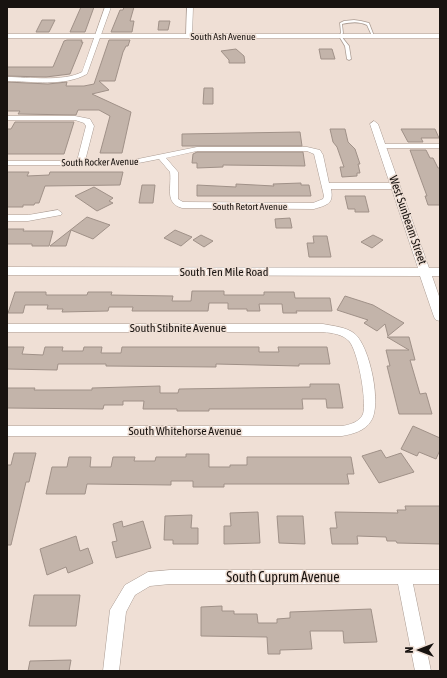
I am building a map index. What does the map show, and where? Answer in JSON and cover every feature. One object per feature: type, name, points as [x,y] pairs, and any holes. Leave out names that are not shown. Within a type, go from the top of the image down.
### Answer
[{"type":"street","points":[[7,79],[67,79],[79,77],[85,73],[108,7]]},
{"type":"street","points":[[189,36],[190,7]]},
{"type":"street","name":"South Ash Avenue","points":[[7,36],[440,36]]},
{"type":"street","points":[[7,118],[76,118],[87,121],[90,126],[80,163]]},
{"type":"street","name":"West Sunbeam Street","points":[[374,124],[440,317]]},
{"type":"street","points":[[382,146],[440,146]]},
{"type":"street","name":"South Rocker Avenue","points":[[7,163],[128,163],[207,148],[302,149],[312,150],[319,155],[326,186]]},
{"type":"street","name":"South Retort Avenue","points":[[161,157],[174,172],[175,178],[173,196],[177,203],[189,206],[314,206],[324,203],[327,200],[328,196],[326,186]]},
{"type":"street","points":[[326,186],[396,186]]},
{"type":"street","points":[[7,218],[28,218],[58,213]]},
{"type":"street","name":"South Ten Mile Road","points":[[7,271],[440,272]]},
{"type":"street","name":"South Stibnite Avenue","points":[[7,328],[323,328],[348,335],[354,340],[360,350],[371,404],[369,415],[362,424]]},
{"type":"street","name":"South Whitehorse Avenue","points":[[7,431],[342,431],[353,429],[362,424]]},
{"type":"street","name":"South Cuprum Avenue","points":[[111,671],[118,610],[130,590],[148,579],[170,577],[440,577]]},
{"type":"street","points":[[404,577],[423,671]]},
{"type":"lane","points":[[349,59],[347,46],[340,36],[342,34],[341,23],[358,21],[368,24],[373,36]]},
{"type":"building","points":[[81,7],[94,7],[85,32],[70,32]]},
{"type":"building","points":[[124,7],[134,7],[130,21],[134,21],[132,32],[111,32],[120,10],[123,10]]},
{"type":"building","points":[[42,20],[55,20],[49,32],[36,32]]},
{"type":"building","points":[[159,21],[170,21],[168,30],[158,30]]},
{"type":"building","points":[[82,40],[81,42],[83,42],[70,74],[46,77],[7,76],[7,67],[53,67],[64,41]]},
{"type":"building","points":[[109,40],[130,40],[128,46],[126,46],[123,52],[115,81],[99,81],[109,90],[92,94],[131,112],[122,153],[100,153],[110,116],[99,110],[78,110],[76,115],[18,114],[20,111],[7,111],[7,82],[48,84],[67,82],[66,86],[84,86],[94,84]]},
{"type":"building","points":[[236,49],[244,56],[245,63],[229,63],[229,60],[221,51]]},
{"type":"building","points":[[319,49],[332,49],[335,59],[321,59]]},
{"type":"building","points":[[204,88],[213,88],[213,104],[203,104]]},
{"type":"building","points":[[15,122],[74,122],[64,154],[7,154],[7,129],[11,129]]},
{"type":"building","points":[[330,129],[345,129],[348,142],[355,149],[360,164],[358,164],[360,173],[357,173],[357,176],[342,177],[340,167],[344,167],[337,147],[333,142]]},
{"type":"building","points":[[401,129],[435,129],[439,138],[421,138],[423,142],[408,142]]},
{"type":"building","points":[[300,132],[302,146],[182,146],[182,134]]},
{"type":"building","points":[[410,150],[426,150],[430,158],[433,158],[438,168],[440,168],[440,205],[428,205],[425,196],[427,196]]},
{"type":"building","points":[[197,152],[303,152],[305,166],[223,165],[223,167],[197,168],[197,163],[192,163],[193,154]]},
{"type":"building","points":[[7,172],[29,172],[27,176],[49,175],[50,172],[123,172],[120,185],[45,186],[39,203],[35,203],[34,205],[23,205],[23,207],[7,207]]},
{"type":"building","points":[[301,183],[301,185],[309,185],[311,196],[197,196],[197,185],[236,187],[236,184],[274,186],[273,184]]},
{"type":"building","points":[[142,185],[155,185],[153,203],[139,203]]},
{"type":"building","points":[[94,187],[113,198],[109,201],[113,203],[97,211],[75,196]]},
{"type":"building","points":[[345,196],[365,196],[369,212],[355,212],[355,209],[348,209]]},
{"type":"building","points":[[87,217],[110,225],[93,239],[71,230],[66,246],[50,246]]},
{"type":"building","points":[[290,218],[292,228],[276,228],[275,219]]},
{"type":"building","points":[[7,229],[24,229],[23,231],[53,231],[49,246],[32,246],[32,244],[7,244]]},
{"type":"building","points":[[175,230],[192,237],[181,246],[164,238]]},
{"type":"building","points":[[201,235],[213,241],[204,247],[193,240]]},
{"type":"building","points":[[373,235],[383,240],[372,248],[361,242]]},
{"type":"building","points":[[313,236],[327,236],[331,257],[309,257],[307,243],[314,243]]},
{"type":"building","points":[[192,291],[224,291],[224,295],[264,295],[264,292],[294,292],[295,298],[330,298],[332,311],[296,311],[297,313],[283,313],[282,304],[259,304],[260,311],[247,311],[247,309],[228,309],[228,303],[209,303],[208,311],[132,311],[133,307],[109,307],[108,311],[62,312],[63,309],[47,309],[48,305],[25,305],[23,313],[8,313],[15,292],[46,292],[46,295],[87,295],[88,292],[112,292],[111,295],[173,296],[172,301],[191,301]]},
{"type":"building","points":[[345,296],[373,305],[404,323],[388,336],[385,324],[377,331],[364,323],[368,320],[337,310]]},
{"type":"building","points":[[387,337],[409,337],[415,360],[410,360],[420,394],[426,393],[432,414],[399,414],[387,366],[390,366],[386,350],[409,350]]},
{"type":"building","points":[[7,347],[24,347],[22,354],[43,355],[45,347],[63,347],[62,351],[83,351],[84,347],[102,347],[101,353],[121,353],[122,347],[259,347],[259,352],[279,352],[278,347],[327,347],[330,364],[299,364],[299,366],[216,364],[216,367],[58,364],[57,370],[7,369]]},
{"type":"building","points":[[310,384],[339,384],[343,408],[327,408],[326,399],[302,399],[303,409],[209,409],[209,411],[177,411],[177,409],[143,409],[144,401],[123,401],[123,405],[104,405],[103,409],[7,408],[7,388],[35,388],[34,390],[92,390],[92,388],[160,386],[160,393],[178,393],[179,389],[310,387]]},
{"type":"building","points":[[413,426],[440,438],[440,450],[436,459],[419,452],[417,456],[401,449]]},
{"type":"building","points":[[381,450],[386,458],[401,453],[414,472],[379,483],[362,456]]},
{"type":"building","points":[[14,453],[36,453],[29,482],[26,482],[11,545],[7,545],[7,465],[11,465]]},
{"type":"building","points":[[186,454],[209,454],[209,467],[247,465],[247,457],[351,457],[354,474],[347,474],[349,484],[224,484],[224,487],[193,487],[193,481],[171,481],[171,485],[87,484],[85,494],[46,494],[52,467],[67,467],[69,457],[91,457],[90,467],[111,467],[113,457],[135,457],[134,461],[155,461],[156,457],[186,457]]},
{"type":"building","points":[[405,506],[440,506],[440,544],[397,543],[396,541],[387,541],[386,537],[357,536],[358,544],[332,544],[330,528],[337,528],[335,512],[398,513],[397,510],[406,510]]},
{"type":"building","points":[[258,512],[260,543],[224,544],[224,526],[231,526],[230,513]]},
{"type":"building","points":[[192,515],[191,528],[198,528],[198,544],[173,544],[173,540],[164,540],[165,516]]},
{"type":"building","points":[[277,516],[303,516],[305,544],[279,543]]},
{"type":"building","points":[[122,521],[123,527],[143,521],[151,548],[116,558],[112,542],[117,541],[113,524]]},
{"type":"building","points":[[76,536],[80,551],[88,548],[93,563],[68,573],[66,567],[47,575],[40,549]]},
{"type":"building","points":[[34,595],[80,595],[76,626],[29,626]]},
{"type":"building","points":[[222,606],[222,611],[234,611],[234,614],[257,614],[258,623],[277,623],[277,619],[290,618],[290,612],[371,609],[377,642],[344,643],[343,631],[310,631],[312,649],[280,650],[280,654],[268,654],[267,637],[201,636],[201,607]]},
{"type":"building","points":[[71,660],[69,671],[28,671],[30,661]]}]
